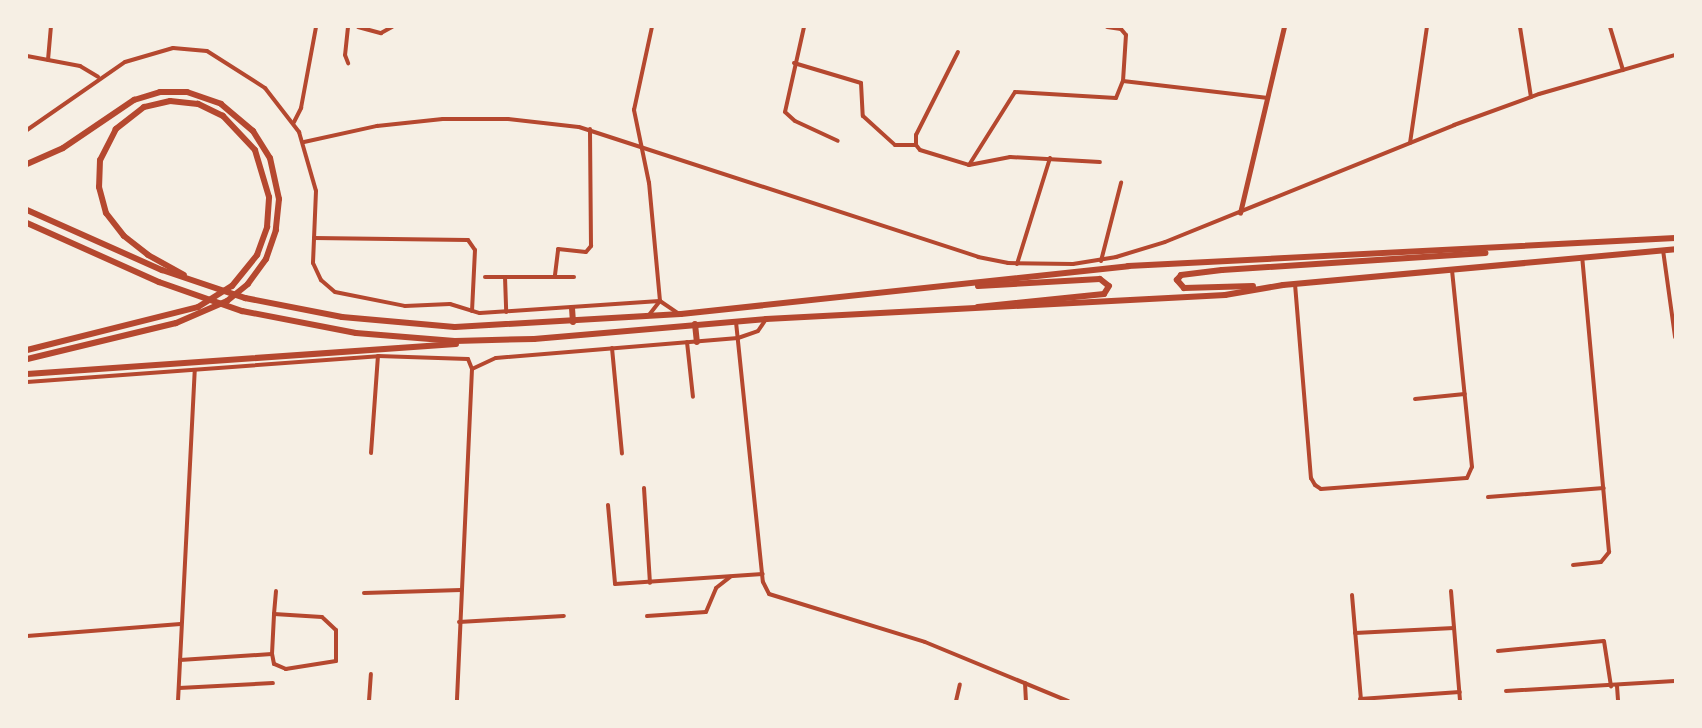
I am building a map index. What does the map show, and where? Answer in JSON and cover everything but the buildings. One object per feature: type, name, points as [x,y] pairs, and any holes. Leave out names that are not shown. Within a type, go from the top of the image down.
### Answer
[{"type":"highway","points":[[27,164],[63,148],[142,96],[178,91],[213,100],[253,131],[265,148],[277,178],[276,230],[255,277],[235,296],[211,310],[151,330],[27,359]]},
{"type":"highway","points":[[27,351],[188,310],[224,292],[246,272],[261,246],[269,207],[266,178],[255,150],[231,122],[206,107],[179,100],[153,104],[129,117],[111,136],[100,160],[100,196],[106,213],[132,243],[203,285]]},
{"type":"highway","points":[[27,210],[224,292],[292,309],[396,324],[485,327],[681,314],[1128,266],[1566,245]]},
{"type":"highway","points":[[27,223],[159,282],[251,313],[356,333],[487,341]]},
{"type":"highway","points":[[1675,238],[1222,270],[1181,275],[1177,280],[1184,288],[1283,285],[1675,249]]},
{"type":"highway","points":[[966,311],[1001,303],[1104,294],[1109,286],[1103,279],[995,286],[969,284]]},
{"type":"highway","points":[[27,374],[766,319],[966,311],[1225,295],[1283,285]]},
{"type":"highway","points":[[572,308],[573,322]]},
{"type":"highway","points":[[695,324],[697,342]]},
{"type":"street","points":[[48,60],[51,27]]},
{"type":"street","points":[[294,123],[301,108],[316,27]]},
{"type":"street","points":[[348,27],[345,46],[348,63]]},
{"type":"street","points":[[358,27],[381,33],[392,27]]},
{"type":"street","points":[[646,317],[660,301],[642,145],[634,101],[652,27]]},
{"type":"street","points":[[804,27],[794,63],[786,112],[788,117],[838,141]]},
{"type":"street","points":[[969,165],[1015,92],[1111,101],[1118,96],[1123,81],[1126,35],[1121,29],[1107,27]]},
{"type":"street","points":[[1240,213],[1284,27]]},
{"type":"street","points":[[1410,142],[1427,27]]},
{"type":"street","points":[[1520,27],[1531,98]]},
{"type":"street","points":[[1610,27],[1623,70]]},
{"type":"street","points":[[27,130],[48,119],[98,77],[145,55],[173,48],[198,49],[223,58],[255,80],[294,123],[304,142],[316,191],[315,268],[335,292],[397,305],[450,304],[472,311],[506,312],[660,301],[681,314]]},
{"type":"street","points":[[958,52],[916,135],[916,145],[920,150],[969,165],[1001,157],[1100,162]]},
{"type":"street","points":[[304,142],[377,126],[443,119],[508,119],[590,129],[940,246],[1017,264],[1101,261],[1166,242],[1410,142],[1531,98],[1675,55]]},
{"type":"street","points":[[27,56],[80,66],[98,77]]},
{"type":"street","points":[[794,63],[861,83],[863,117],[896,145],[916,145]]},
{"type":"street","points":[[1123,81],[1268,98]]},
{"type":"street","points":[[555,275],[558,249],[586,252],[591,246],[590,129]]},
{"type":"street","points":[[1017,264],[1050,158]]},
{"type":"street","points":[[1101,261],[1121,183]]},
{"type":"street","points":[[314,238],[468,240],[475,250],[472,311]]},
{"type":"street","points":[[1663,250],[1675,337]]},
{"type":"street","points":[[1574,565],[1601,562],[1609,552],[1582,257]]},
{"type":"street","points":[[1295,284],[1315,485],[1321,489],[1467,478],[1472,467],[1452,269]]},
{"type":"street","points":[[485,278],[555,275],[574,277]]},
{"type":"street","points":[[505,277],[506,312]]},
{"type":"street","points":[[472,369],[496,358],[738,338],[758,330],[766,319]]},
{"type":"street","points":[[736,321],[765,589],[781,599],[926,642],[1068,701]]},
{"type":"street","points":[[687,342],[693,397]]},
{"type":"street","points":[[612,348],[622,454]]},
{"type":"street","points":[[371,453],[378,356]]},
{"type":"street","points":[[27,382],[378,356],[459,356],[468,359],[472,369],[457,701]]},
{"type":"street","points":[[178,701],[195,370]]},
{"type":"street","points":[[1415,399],[1466,393]]},
{"type":"street","points":[[644,488],[650,583]]},
{"type":"street","points":[[1488,497],[1604,488]]},
{"type":"street","points":[[608,505],[614,582],[650,583],[763,574]]},
{"type":"street","points":[[647,616],[706,612],[716,588],[731,576]]},
{"type":"street","points":[[364,593],[461,590]]},
{"type":"street","points":[[274,614],[322,617],[336,630],[337,658],[331,665],[286,669],[274,664],[274,614],[276,591]]},
{"type":"street","points":[[1451,591],[1460,701]]},
{"type":"street","points":[[1352,595],[1361,700],[1460,692]]},
{"type":"street","points":[[459,622],[564,616]]},
{"type":"street","points":[[27,636],[181,624]]},
{"type":"street","points":[[1355,633],[1454,628]]},
{"type":"street","points":[[1498,651],[1604,642],[1611,686]]},
{"type":"street","points":[[180,660],[273,654]]},
{"type":"street","points":[[369,701],[371,674]]},
{"type":"street","points":[[1506,691],[1675,681]]},
{"type":"street","points":[[179,688],[273,683]]},
{"type":"street","points":[[1025,683],[1026,701]]},
{"type":"street","points":[[956,701],[960,684]]},
{"type":"street","points":[[1617,686],[1618,701]]}]
